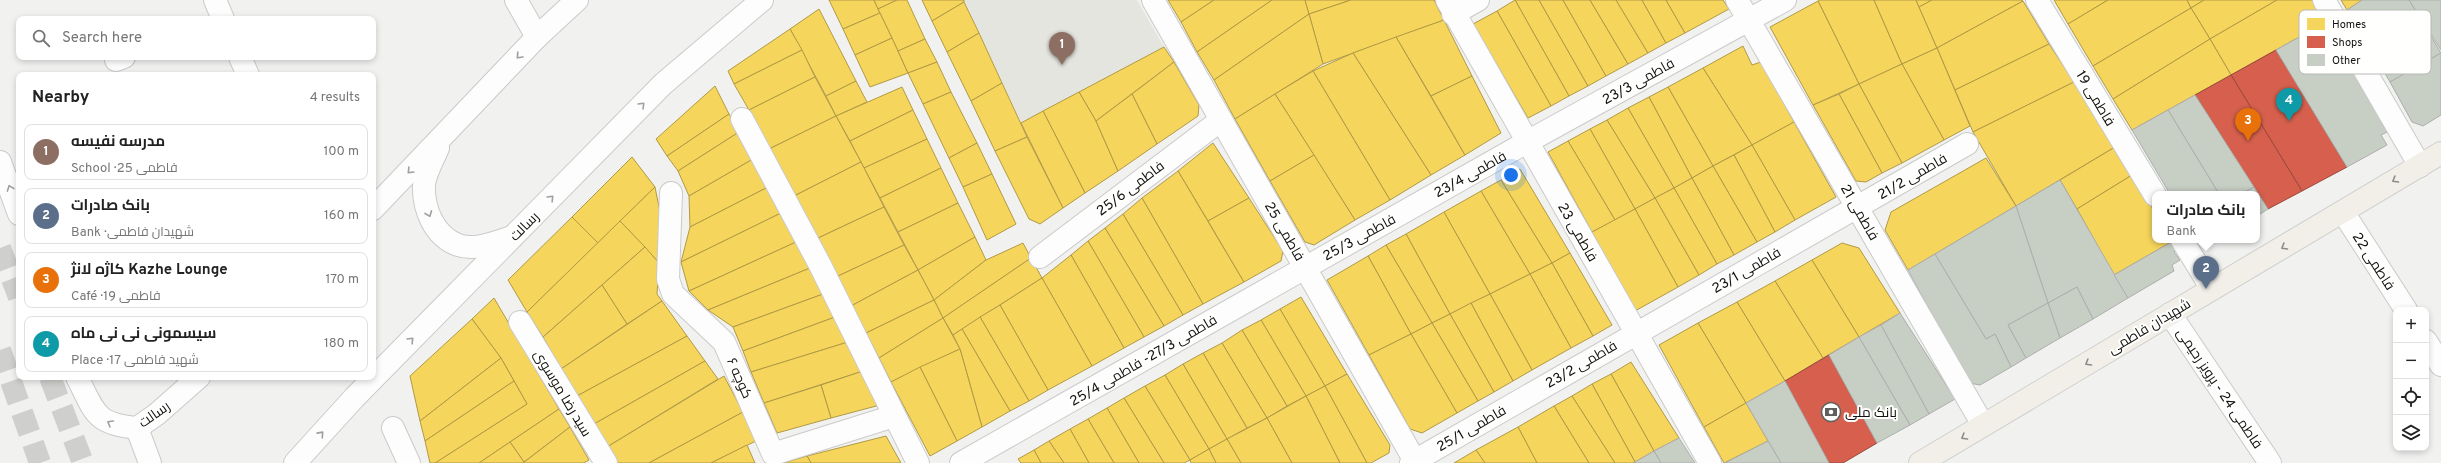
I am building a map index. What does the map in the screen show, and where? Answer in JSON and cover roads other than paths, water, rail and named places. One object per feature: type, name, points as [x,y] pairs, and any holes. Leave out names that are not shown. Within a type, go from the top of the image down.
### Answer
[{"type":"main road","name":"شهیدان فاطمی","points":[[1920,463],[2441,153]]},
{"type":"street","points":[[215,0],[222,16]]},
{"type":"street","points":[[516,0],[537,37]]},
{"type":"street","points":[[376,206],[537,37],[577,0]]},
{"type":"street","name":"رسالت","points":[[376,373],[514,236],[663,84],[762,0]]},
{"type":"street","name":"فاطمی 25","points":[[1153,0],[1414,462]]},
{"type":"street","points":[[1450,7],[1478,0]]},
{"type":"street","name":"فاطمی 21","points":[[1737,0],[1983,425]]},
{"type":"street","name":"فاطمی 23/3","points":[[1527,142],[1785,0]]},
{"type":"street","name":"فاطمی 19","points":[[2037,0],[2152,191]]},
{"type":"street","points":[[2324,0],[2330,10]]},
{"type":"street","name":"فاطمی 23","points":[[1450,7],[1710,463]]},
{"type":"street","points":[[241,60],[247,72]]},
{"type":"street","points":[[2367,74],[2420,166]]},
{"type":"street","points":[[742,119],[820,265],[918,463]]},
{"type":"street","name":"فاطمی 25/6","points":[[1040,257],[1221,120]]},
{"type":"street","points":[[442,137],[424,184],[426,208],[435,230],[458,245],[485,246],[514,236]]},
{"type":"street","name":"فاطمی 23/4","points":[[1414,206],[1527,142]]},
{"type":"street","name":"فاطمی 21/2","points":[[1857,207],[1967,144]]},
{"type":"street","points":[[0,162],[16,206]]},
{"type":"street","name":"کوچه ۶","points":[[671,193],[668,280],[673,294],[724,342],[773,454],[894,416]]},
{"type":"street","name":"فاطمی 25/3","points":[[1305,267],[1414,206]]},
{"type":"street","name":"فاطمی 23/1","points":[[1636,333],[1857,207]]},
{"type":"street","name":"فاطمی 22","points":[[2343,212],[2404,307]]},
{"type":"street","points":[[2184,243],[2212,289]]},
{"type":"street","name":"فاطمی 27/3- فاطمی 25/4","points":[[961,463],[986,458],[1305,267]]},
{"type":"street","name":"فاطمی 24 - پرویز رحیمی","points":[[2170,314],[2270,463]]},
{"type":"street","name":"سید رضا موسوی","points":[[520,322],[606,463]]},
{"type":"street","name":"فاطمی 23/2","points":[[1526,396],[1636,333]]},
{"type":"street","points":[[2427,343],[2441,365]]},
{"type":"street","name":"رسالت","points":[[79,380],[96,414],[114,426],[137,428],[158,414],[196,380]]},
{"type":"street","name":"رسالت","points":[[295,463],[370,380]]},
{"type":"street","name":"فاطمی 25/1","points":[[1414,462],[1526,396]]},
{"type":"street","points":[[137,428],[150,463]]},
{"type":"street","points":[[393,428],[409,463]]},
{"type":"tunnel","points":[[0,248],[16,289]]},
{"type":"tunnel","points":[[0,350],[40,463]]},
{"type":"tunnel","points":[[51,380],[83,463]]},
{"type":"place","name":"مدرسه نفیسه","points":[[1062,65]]},
{"type":"place","name":"سیسمونی نی نی ماه","points":[[2289,121]]},
{"type":"place","name":"کاژه لانژ Kazhe Lounge","points":[[2248,141]]},
{"type":"place","name":"بانک صادرات","points":[[2206,289]]},
{"type":"place","name":"بانک ملی","points":[[1831,412]]}]
